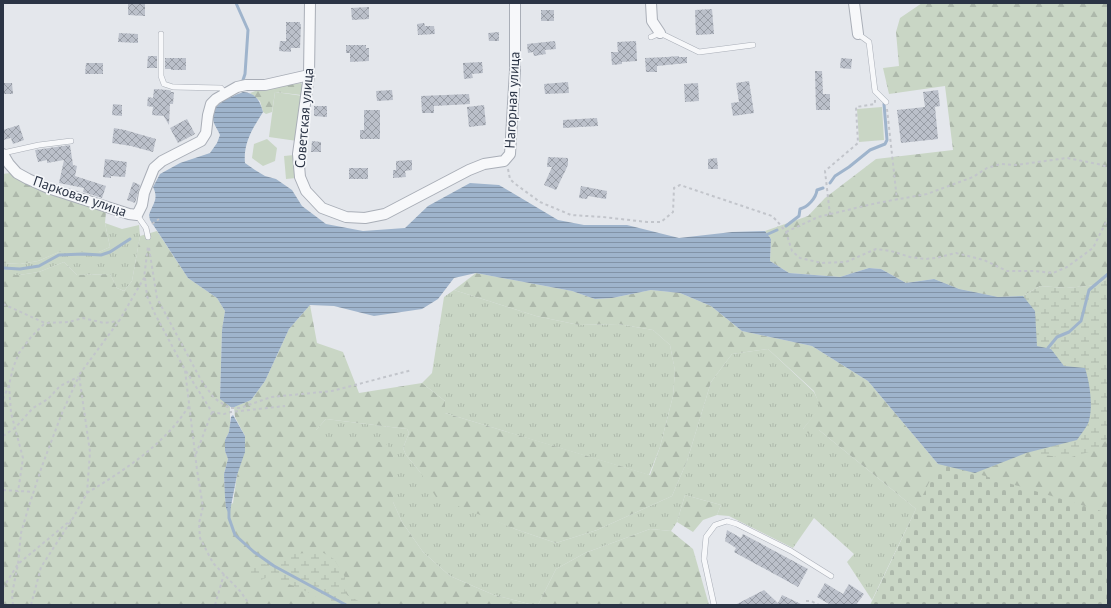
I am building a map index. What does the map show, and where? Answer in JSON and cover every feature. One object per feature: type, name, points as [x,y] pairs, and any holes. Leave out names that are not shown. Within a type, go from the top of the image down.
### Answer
[{"type":"street","name":"Советская улица","points":[[310,3],[309,75],[298,154],[300,178],[306,191],[322,208],[346,217],[365,218],[385,214]]},
{"type":"street","name":"Нагорная улица","points":[[385,214],[469,170],[484,164],[504,161],[510,154],[515,70],[515,3]]},
{"type":"street","points":[[651,3],[652,21],[656,35]]},
{"type":"street","points":[[854,3],[858,34]]},
{"type":"street","name":"Парковая улица","points":[[3,153],[9,164],[17,173],[48,188],[136,215],[142,205],[144,193],[154,168],[162,162],[201,141],[206,132],[211,104],[225,93],[242,86],[265,85],[309,75]]},
{"type":"lane","points":[[162,34],[162,76],[164,84],[173,87],[221,88],[225,93]]},
{"type":"lane","points":[[858,34],[869,42],[875,91],[886,102]]},
{"type":"lane","points":[[656,35],[699,52],[753,46]]},
{"type":"lane","points":[[3,153],[39,145],[71,141]]},
{"type":"lane","points":[[136,215],[146,228],[148,237]]},
{"type":"lane","points":[[714,605],[704,559],[706,537],[715,525],[727,521],[738,524],[791,551],[831,576]]},
{"type":"path","points":[[830,215],[825,171],[858,143],[856,107],[875,104],[875,91]]},
{"type":"path","points":[[886,102],[896,200]]},
{"type":"path","points":[[786,232],[818,217],[877,203],[927,194],[973,177],[987,168],[1001,164],[1016,165],[1067,158],[1108,167]]},
{"type":"path","points":[[508,169],[510,179],[535,199],[571,215],[661,222],[673,212],[674,188],[680,185],[772,216],[786,232],[792,251],[800,258],[822,263],[846,262],[876,249],[891,251],[910,257],[925,258],[936,258],[956,253],[984,260],[1007,271],[1053,272],[1067,267],[1093,248],[1108,218]]},
{"type":"path","points":[[148,237],[144,278],[147,296],[185,370],[212,412],[224,414],[285,406]]},
{"type":"path","points":[[148,246],[157,298],[201,380],[214,398],[229,408],[240,408],[271,397],[332,391],[412,370]]},
{"type":"path","points":[[13,605],[12,594],[18,564],[21,533],[62,413],[79,376],[119,321],[144,278]]},
{"type":"path","points":[[3,304],[45,324],[69,322],[83,318],[104,323],[119,321]]},
{"type":"path","points":[[3,399],[19,353],[31,337],[45,324]]},
{"type":"path","points":[[185,370],[203,507],[199,523],[200,538],[213,563],[240,591],[250,605]]},
{"type":"path","points":[[3,436],[15,428],[33,408],[48,399],[60,386],[79,376]]},
{"type":"path","points":[[31,605],[41,567],[73,518],[87,493],[90,452],[79,376]]},
{"type":"path","points":[[9,385],[11,413],[23,458],[18,492]]},
{"type":"path","points":[[87,493],[116,475],[148,450],[174,426],[190,405]]},
{"type":"path","points":[[196,455],[212,412]]},
{"type":"path","points":[[3,490],[34,492]]},
{"type":"path","points":[[3,588],[18,564],[73,518]]},
{"type":"path","points":[[215,605],[224,574]]},
{"type":"path","points":[[806,601],[812,601],[819,605]]},
{"type":"green space","points":[[922,3],[1108,3],[1108,278],[1097,285],[1066,288],[1040,286],[1023,296],[998,297],[959,289],[934,279],[906,283],[881,269],[869,268],[840,277],[789,273],[770,261],[771,239],[765,231],[808,216],[825,198],[876,159],[953,150],[945,86],[889,94],[883,68],[899,66],[896,32],[900,18]]},
{"type":"green space","points":[[301,83],[303,88],[301,95],[275,92],[272,112],[266,114],[263,112],[260,101],[250,93],[261,89]]},
{"type":"green space","points":[[275,92],[303,96],[297,141],[269,137]]},
{"type":"green space","points":[[882,107],[884,140],[859,142],[857,109]]},
{"type":"green space","points":[[267,139],[277,148],[275,161],[263,166],[252,158],[254,144]]},
{"type":"green space","points":[[294,155],[296,178],[286,179],[284,156]]},
{"type":"green space","points":[[10,173],[47,191],[106,212],[105,223],[110,247],[99,252],[59,252],[38,261],[20,264],[3,263],[3,174]]},
{"type":"green space","points":[[105,223],[122,229],[139,225],[140,236],[132,281],[124,291],[117,288],[110,274],[77,275],[64,262],[39,272],[19,275],[3,275],[3,263],[20,264],[38,261],[59,252],[99,252],[110,247]]},
{"type":"green space","points":[[157,231],[188,278],[217,298],[225,311],[222,330],[220,398],[230,406],[230,426],[225,440],[225,451],[228,459],[224,474],[226,508],[233,503],[245,436],[235,417],[234,407],[251,400],[265,381],[289,329],[310,305],[317,343],[343,352],[359,393],[422,383],[445,401],[445,413],[650,475],[660,447],[673,396],[675,371],[670,345],[653,330],[618,324],[579,325],[536,316],[454,290],[476,273],[572,291],[595,299],[612,298],[651,290],[680,293],[711,306],[742,331],[812,346],[868,381],[938,464],[1108,362],[1108,605],[871,605],[916,509],[819,430],[809,434],[803,429],[820,407],[814,391],[768,349],[732,354],[711,382],[687,461],[672,496],[597,530],[556,543],[515,529],[436,497],[420,472],[406,455],[403,448],[409,433],[407,429],[326,419],[316,430],[316,440],[385,442],[393,454],[393,502],[402,522],[423,552],[450,576],[494,595],[533,605],[3,605],[3,275],[19,275],[39,272],[64,262],[77,275],[110,274],[117,288],[124,291],[132,281],[140,236]]},
{"type":"green space","points":[[1108,278],[1108,438],[1096,450],[1068,458],[1026,453],[975,473],[938,464],[931,293],[934,279],[959,289],[998,297],[1023,296],[1040,286],[1066,288],[1097,285]]},
{"type":"green space","points":[[454,290],[536,316],[579,325],[618,324],[653,330],[670,345],[675,371],[673,396],[660,447],[649,475],[445,413],[445,401],[422,383],[432,373],[444,297]]},
{"type":"green space","points":[[768,349],[814,392],[821,407],[803,429],[819,430],[916,509],[872,600],[847,562],[854,554],[814,518],[793,548],[729,516],[717,515],[721,505],[685,495],[677,522],[671,531],[650,529],[585,553],[556,569],[538,605],[494,595],[450,576],[423,552],[402,522],[393,502],[393,454],[316,440],[316,430],[326,419],[407,429],[409,433],[403,448],[406,455],[420,472],[476,512],[515,529],[556,543],[597,530],[672,496],[687,461],[711,382],[732,354]]},
{"type":"green space","points":[[938,464],[975,473],[1108,513],[1108,605],[870,605]]},
{"type":"green space","points":[[685,495],[721,505],[717,515],[703,520],[693,532],[677,522]]},
{"type":"green space","points":[[650,529],[671,531],[693,549],[709,605],[538,605],[556,569],[585,553]]},
{"type":"green space","points":[[322,552],[334,559],[345,577],[344,588],[347,595],[366,605],[330,605],[312,594],[270,576],[261,580],[251,581],[250,572],[258,563],[274,566],[291,554]]},
{"type":"water","points":[[243,92],[251,94],[257,98],[263,112],[252,130],[247,142],[245,163],[265,176],[276,179],[292,190],[302,206],[326,224],[363,231],[405,228],[428,206],[470,183],[499,185],[558,220],[584,225],[627,225],[679,238],[732,232],[765,231],[771,239],[770,261],[789,273],[840,277],[869,268],[881,269],[906,283],[934,279],[959,289],[998,297],[1023,296],[1035,311],[1037,346],[1051,349],[1064,366],[1085,368],[1090,394],[1091,408],[1089,421],[1077,440],[1026,453],[975,473],[938,464],[868,381],[812,346],[742,331],[711,306],[680,293],[651,290],[612,298],[595,299],[572,291],[476,273],[454,278],[438,299],[422,309],[374,316],[334,306],[310,305],[289,329],[265,381],[251,400],[232,408],[220,399],[222,330],[225,311],[217,298],[188,278],[150,220],[149,215],[155,201],[155,191],[153,187],[160,174],[180,163],[210,153],[217,143],[220,135],[213,120],[215,110],[222,102]]},
{"type":"water","points":[[233,415],[245,436],[245,452],[237,475],[230,511],[228,512],[226,508],[224,474],[228,459],[225,451],[225,440],[229,432],[231,417]]},
{"type":"building","points":[[128,3],[145,3],[145,16],[128,15]]},
{"type":"building","points":[[369,7],[369,19],[352,20],[351,8]]},
{"type":"building","points":[[712,9],[714,34],[696,35],[695,10]]},
{"type":"building","points":[[541,10],[554,10],[554,21],[541,21]]},
{"type":"building","points":[[286,22],[300,22],[301,24],[300,48],[291,48],[291,52],[279,51],[280,41],[286,41]]},
{"type":"building","points":[[424,23],[425,26],[434,26],[435,34],[418,35],[417,24]]},
{"type":"building","points":[[499,32],[499,41],[489,41],[488,33]]},
{"type":"building","points":[[119,33],[138,34],[138,43],[118,42]]},
{"type":"building","points":[[555,41],[556,49],[545,50],[546,54],[534,56],[533,52],[528,53],[527,44]]},
{"type":"building","points":[[636,41],[637,61],[622,62],[622,64],[612,65],[611,52],[618,52],[617,42]]},
{"type":"building","points":[[346,45],[366,45],[366,48],[369,48],[369,61],[350,62],[350,53],[346,53]]},
{"type":"building","points":[[148,56],[157,56],[157,68],[147,68]]},
{"type":"building","points":[[687,57],[687,63],[657,66],[657,72],[646,72],[645,58]]},
{"type":"building","points":[[165,58],[186,58],[186,70],[165,69]]},
{"type":"building","points":[[841,58],[852,59],[851,69],[840,68]]},
{"type":"building","points":[[482,62],[483,73],[472,74],[473,78],[464,79],[463,63]]},
{"type":"building","points":[[86,63],[103,63],[103,74],[85,74]]},
{"type":"building","points":[[815,71],[822,71],[823,94],[830,94],[830,110],[816,110]]},
{"type":"building","points":[[749,81],[754,113],[733,116],[731,103],[739,102],[736,83]]},
{"type":"building","points":[[568,82],[569,93],[545,94],[544,84]]},
{"type":"building","points":[[3,83],[12,83],[13,94],[3,94]]},
{"type":"building","points":[[698,83],[699,101],[685,102],[684,84]]},
{"type":"building","points":[[154,89],[169,90],[174,92],[173,104],[170,104],[169,125],[163,115],[152,115],[153,107],[147,106],[148,97],[153,98]]},
{"type":"building","points":[[392,90],[393,100],[377,101],[376,91]]},
{"type":"building","points":[[938,90],[940,106],[935,107],[938,139],[901,143],[897,110],[925,107],[923,92]]},
{"type":"building","points":[[469,94],[470,104],[434,106],[434,113],[422,113],[421,96]]},
{"type":"building","points":[[113,104],[122,105],[122,116],[112,115]]},
{"type":"building","points":[[484,105],[486,125],[469,127],[467,107]]},
{"type":"building","points":[[314,106],[327,106],[327,117],[314,116]]},
{"type":"building","points":[[364,110],[380,110],[380,139],[360,139],[360,130],[364,130]]},
{"type":"building","points":[[597,118],[598,126],[563,128],[563,120]]},
{"type":"building","points":[[187,119],[195,134],[178,143],[170,128]]},
{"type":"building","points":[[19,125],[24,140],[13,144],[11,138],[3,140],[3,130]]},
{"type":"building","points":[[114,128],[156,139],[153,152],[112,143]]},
{"type":"building","points":[[312,141],[321,142],[321,152],[311,152]]},
{"type":"building","points":[[70,145],[73,165],[77,166],[75,176],[106,186],[102,198],[83,192],[84,188],[59,183],[64,160],[47,163],[47,160],[38,162],[35,150]]},
{"type":"building","points":[[548,157],[568,158],[568,165],[556,190],[544,185],[552,167],[547,167]]},
{"type":"building","points":[[717,158],[718,169],[708,169],[708,159]]},
{"type":"building","points":[[105,159],[127,162],[125,177],[103,177]]},
{"type":"building","points":[[412,160],[412,170],[405,171],[406,177],[393,178],[393,170],[396,170],[396,161]]},
{"type":"building","points":[[349,168],[368,168],[368,179],[349,179]]},
{"type":"building","points":[[133,182],[140,185],[135,203],[127,200]]},
{"type":"building","points":[[581,186],[607,191],[606,199],[588,196],[587,199],[579,198]]},
{"type":"building","points":[[727,530],[741,538],[743,534],[808,569],[798,587],[734,552],[736,548],[725,541]]},
{"type":"building","points":[[825,583],[843,594],[849,584],[864,594],[856,605],[831,605],[817,597]]},
{"type":"building","points":[[764,590],[778,603],[782,595],[803,605],[735,605]]},
{"type":"waterway","points":[[236,3],[248,30],[245,74],[243,80]]},
{"type":"waterway","points":[[830,183],[835,176],[870,150],[885,144],[887,140],[884,104]]},
{"type":"waterway","points":[[786,226],[799,216],[800,209],[811,202],[817,190],[823,188]]},
{"type":"waterway","points":[[768,234],[777,230]]},
{"type":"waterway","points":[[3,268],[20,269],[39,266],[59,255],[101,255],[110,252],[130,239]]},
{"type":"waterway","points":[[1048,348],[1057,337],[1069,332],[1081,321],[1089,290],[1108,274]]},
{"type":"waterway","points":[[229,508],[229,518],[235,535],[254,552],[274,566],[346,605]]}]
